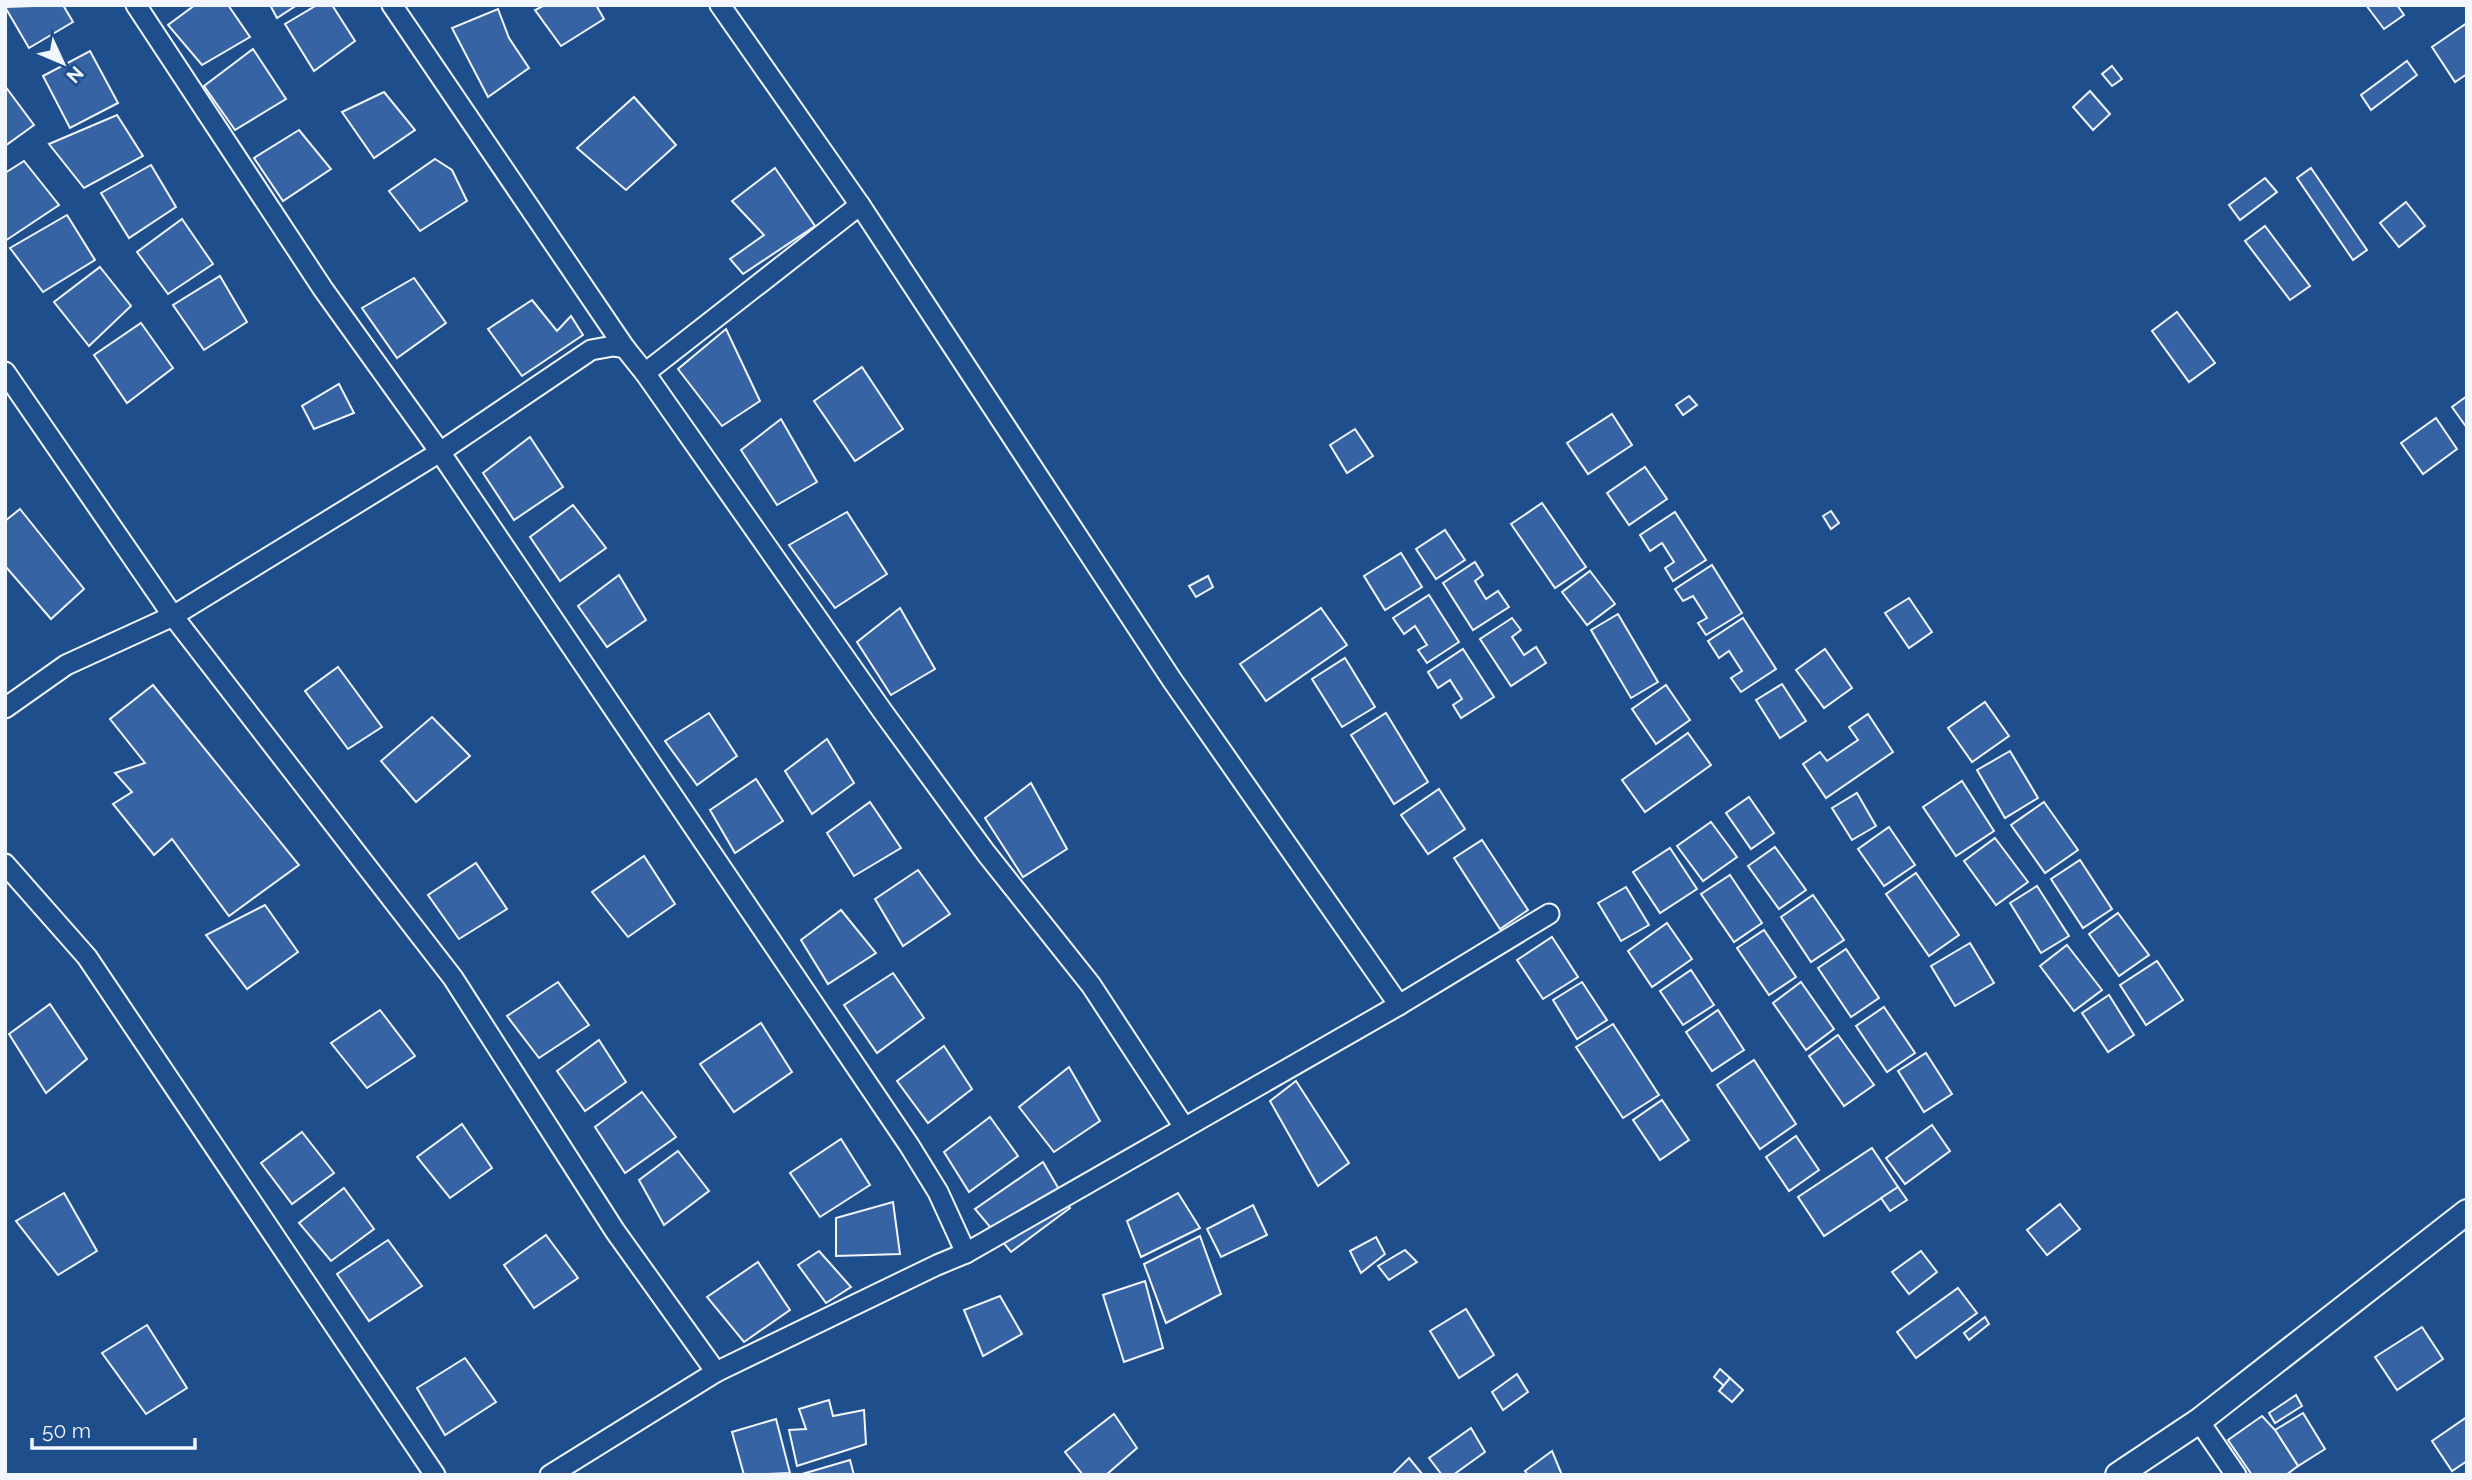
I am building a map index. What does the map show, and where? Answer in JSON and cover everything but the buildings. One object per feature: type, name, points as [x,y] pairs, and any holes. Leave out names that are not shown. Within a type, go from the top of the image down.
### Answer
[{"type":"street","points":[[136,5],[323,289],[440,452],[909,1145],[939,1192],[966,1253]]},
{"type":"street","points":[[392,5],[625,348],[986,853],[1091,985],[1184,1127]]},
{"type":"street","points":[[720,5],[860,205],[1172,680],[1399,1005]]},
{"type":"street","points":[[645,373],[860,205]]},
{"type":"street","points":[[5,708],[66,664],[173,616],[440,452],[590,350],[613,345],[625,348]]},
{"type":"street","points":[[5,372],[173,616],[453,978],[615,1231],[716,1372]]},
{"type":"street","points":[[5,864],[87,957],[435,1475]]},
{"type":"street","points":[[550,1475],[716,1372],[966,1253],[1399,1005],[1549,914]]},
{"type":"street","points":[[2118,1475],[2199,1421],[2467,1212]]},
{"type":"street","points":[[2199,1421],[2236,1475]]}]
